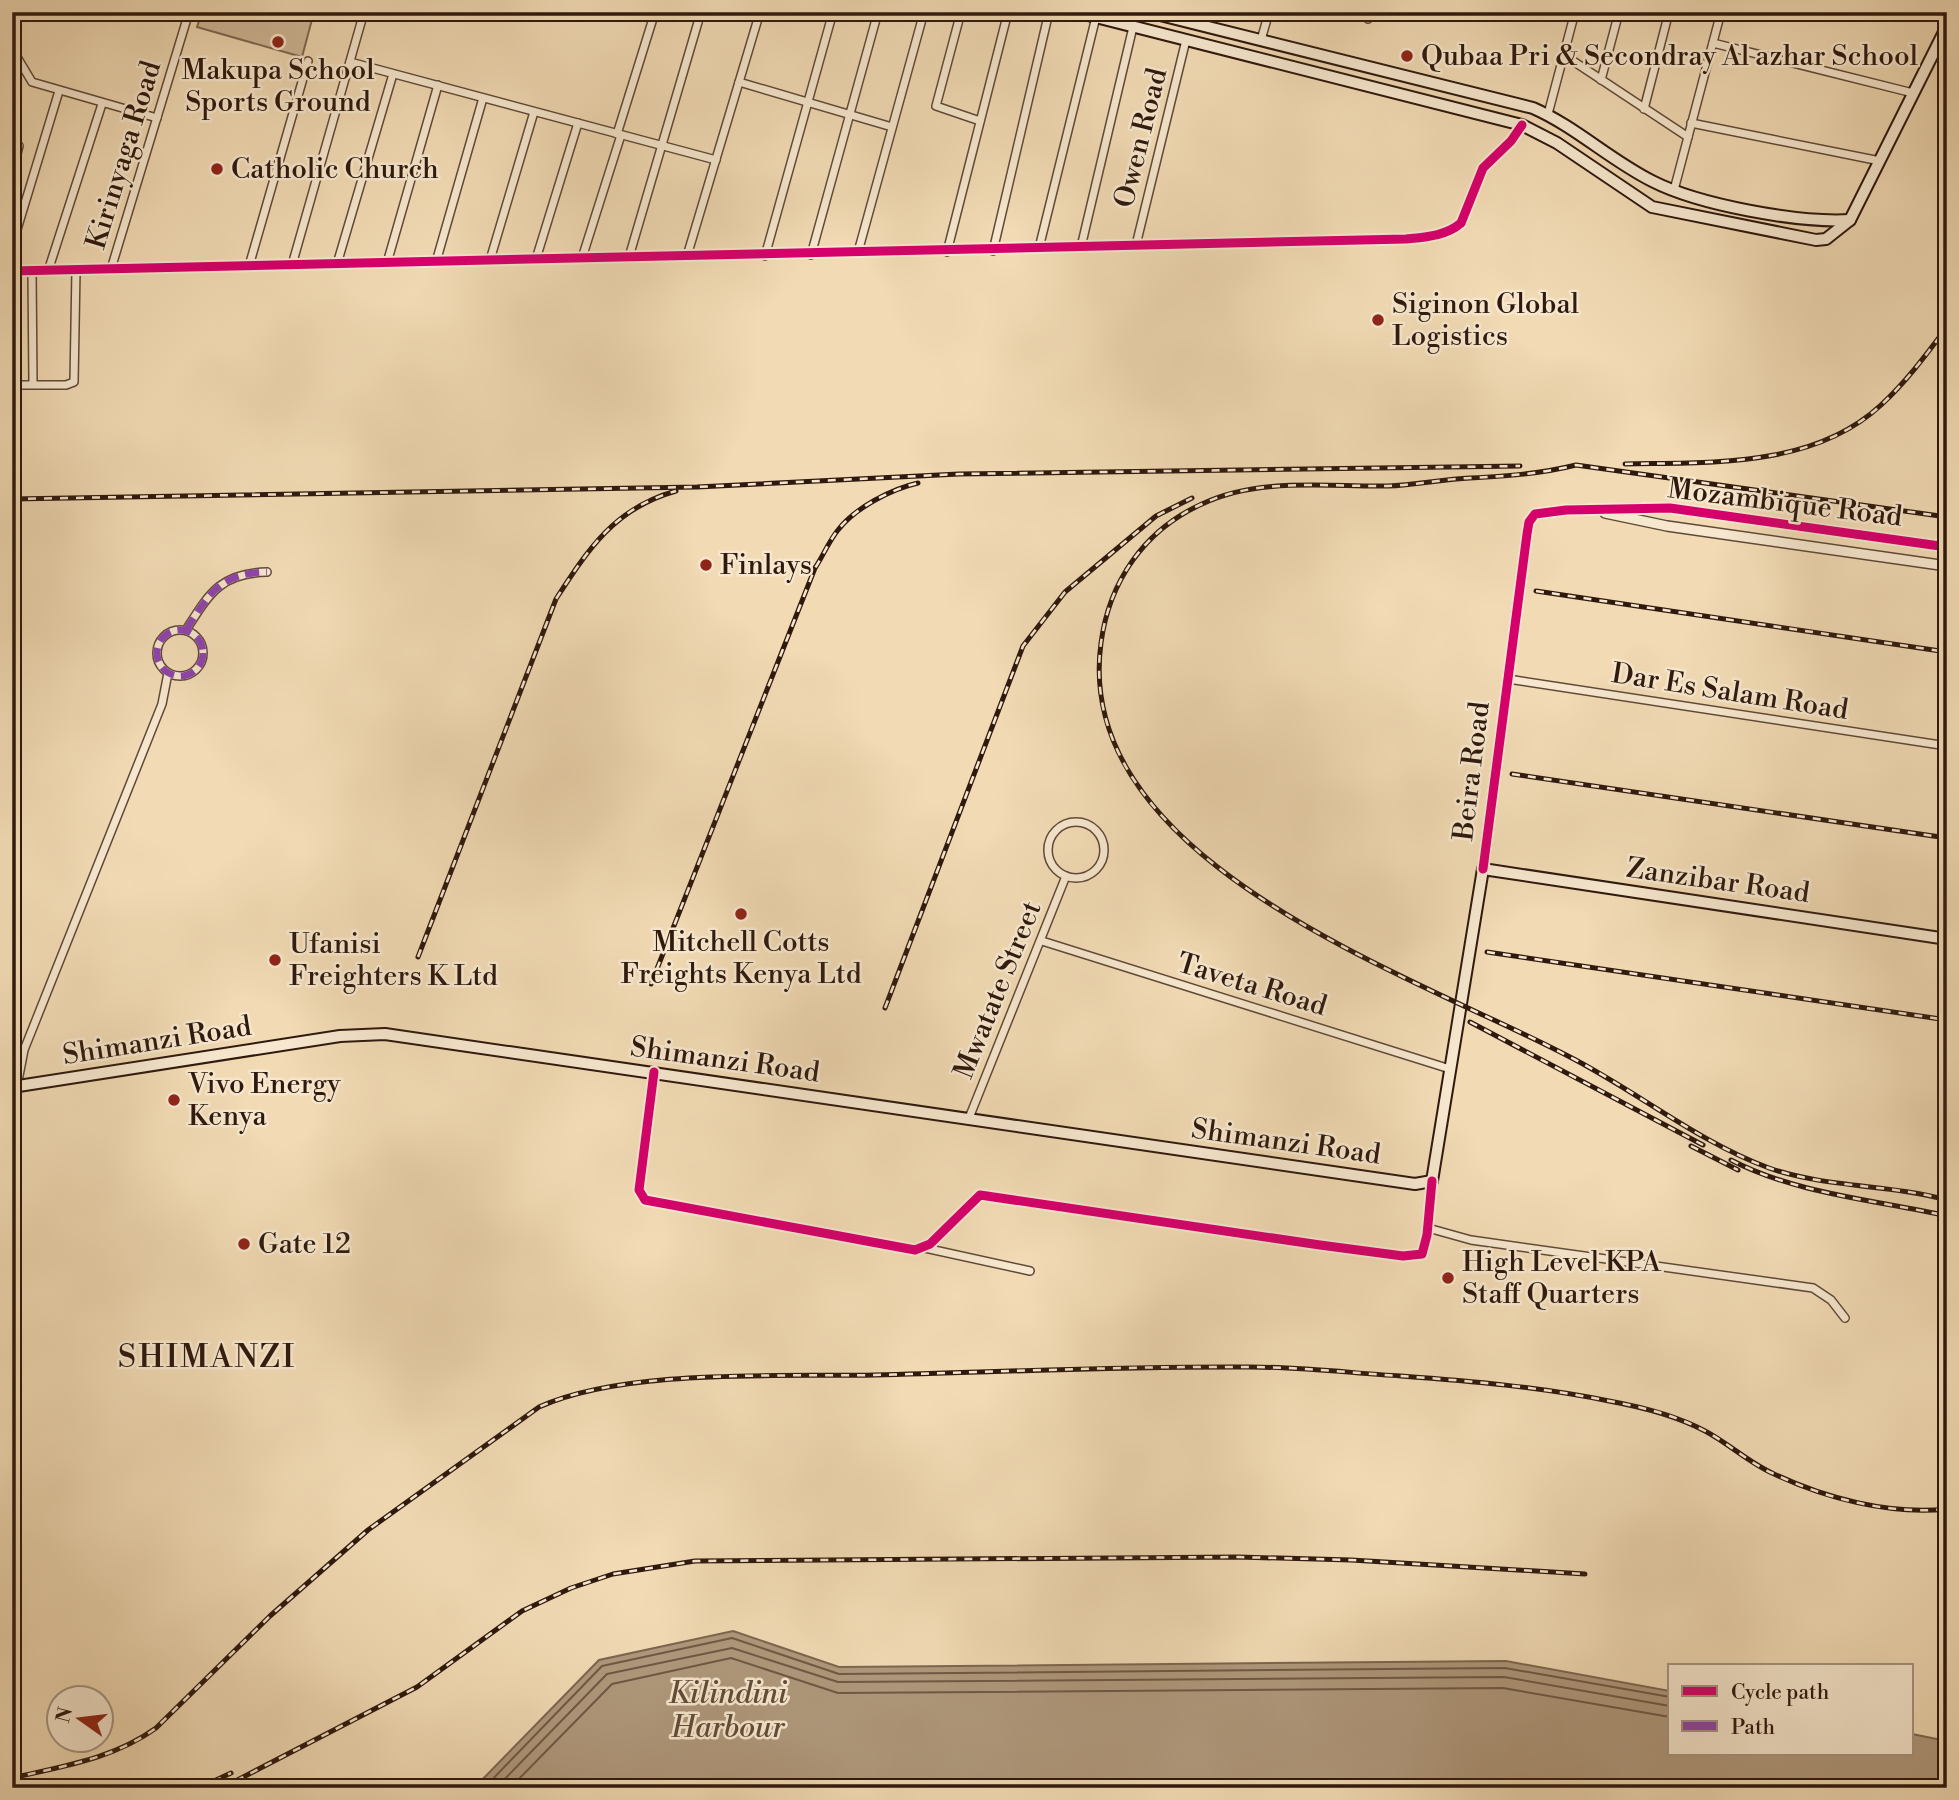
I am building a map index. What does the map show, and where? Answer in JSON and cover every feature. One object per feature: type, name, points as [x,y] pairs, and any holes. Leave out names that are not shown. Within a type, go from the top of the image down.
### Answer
[{"type":"main road","points":[[1076,12],[1522,125],[1557,144],[1653,207],[1765,230],[1826,239],[1850,220],[1947,26]]},
{"type":"main road","points":[[1148,12],[1195,18],[1237,34],[1499,98],[1548,114],[1650,180],[1674,190],[1818,222],[1850,220]]},
{"type":"main road","points":[[1233,51],[1237,34]]},
{"type":"main road","name":"Zanzibar Road","points":[[1483,869],[1947,939]]},
{"type":"main road","name":"Beira Road","points":[[1432,1181],[1483,869]]},
{"type":"main road","name":"Shimanzi Road","points":[[15,1087],[364,1033],[419,1038],[1415,1184],[1432,1181]]},
{"type":"street","name":"Kirinyaga Road","points":[[111,269],[189,12]]},
{"type":"street","points":[[292,265],[364,12]]},
{"type":"street","points":[[582,258],[655,12]]},
{"type":"street","points":[[629,257],[701,12]]},
{"type":"street","points":[[687,256],[760,12]]},
{"type":"street","points":[[765,256],[833,12]]},
{"type":"street","points":[[811,255],[878,12]]},
{"type":"street","points":[[858,252],[924,12]]},
{"type":"street","points":[[961,12],[936,106],[980,121]]},
{"type":"street","points":[[947,251],[1008,12]]},
{"type":"street","points":[[993,251],[1049,12]]},
{"type":"street","points":[[1262,40],[1269,12]]},
{"type":"street","points":[[1548,114],[1575,12]]},
{"type":"street","points":[[1601,80],[1619,12]]},
{"type":"street","points":[[1644,109],[1669,12]]},
{"type":"street","points":[[1674,190],[1721,12]]},
{"type":"street","points":[[1039,248],[1096,17]]},
{"type":"street","points":[[1082,247],[1133,26]]},
{"type":"street","points":[[13,36],[17,57],[33,82],[157,118]]},
{"type":"street","name":"Owen Road","points":[[1136,245],[1186,40]]},
{"type":"street","points":[[1713,43],[1913,93]]},
{"type":"street","points":[[1564,55],[1688,138]]},
{"type":"street","points":[[249,266],[308,61]]},
{"type":"street","points":[[350,62],[716,160]]},
{"type":"street","points":[[337,264],[393,74]]},
{"type":"street","points":[[739,82],[892,127]]},
{"type":"street","points":[[387,263],[438,85]]},
{"type":"street","points":[[12,246],[60,91]]},
{"type":"street","points":[[436,262],[484,98]]},
{"type":"street","points":[[48,271],[102,104]]},
{"type":"street","points":[[490,260],[534,111]]},
{"type":"street","points":[[536,259],[578,123]]},
{"type":"street","points":[[1692,123],[1880,160]]},
{"type":"street","points":[[12,271],[993,251],[1406,239],[1444,232],[1461,223],[1483,168],[1511,141],[1522,125]]},
{"type":"street","points":[[12,173],[19,146]]},
{"type":"street","points":[[1765,230],[1768,213]]},
{"type":"street","points":[[12,385],[66,386],[74,382],[76,270]]},
{"type":"street","points":[[32,271],[33,384]]},
{"type":"street","name":"Mozambique Road","points":[[1507,679],[1529,522],[1540,512],[1670,508],[1947,547]]},
{"type":"street","name":"Mozambique Road","points":[[1589,509],[1667,526],[1947,566]]},
{"type":"street","points":[[186,630],[209,594],[225,579],[251,572],[267,572]]},
{"type":"street","points":[[186,630],[199,640],[201,660],[188,675],[168,673],[159,664],[156,652],[160,640],[170,632],[186,630]]},
{"type":"street","points":[[15,1087],[24,1050],[162,704],[168,673]]},
{"type":"street","name":"Dar Es Salam Road","points":[[1507,679],[1947,746]]},
{"type":"street","name":"Beira Road","points":[[1483,869],[1507,679]]},
{"type":"street","points":[[1072,822],[1082,822],[1097,831],[1102,839],[1103,858],[1092,873],[1075,878],[1066,876],[1052,864],[1048,846],[1056,830],[1072,822]]},
{"type":"street","name":"Mwatate Street","points":[[969,1118],[1066,876]]},
{"type":"street","name":"Taveta Road","points":[[1042,941],[1450,1069]]},
{"type":"street","points":[[654,1072],[639,1190],[645,1200],[909,1249],[925,1248],[1030,1271]]},
{"type":"street","points":[[925,1248],[980,1195],[1403,1256],[1422,1254],[1428,1228],[1432,1181]]},
{"type":"street","points":[[1428,1228],[1471,1240],[1813,1288],[1831,1300],[1845,1318]]},
{"type":"shaded area","name":"Makupa School Sports Ground","points":[[202,12],[314,12],[302,57],[197,27]]},
{"type":"water","name":"Kilindini Harbour","points":[[733,1631],[839,1667],[1506,1661],[1668,1691],[1668,1755],[1913,1755],[1913,1734],[1947,1741],[1947,1788],[474,1788],[599,1660]]},
{"type":"railway","points":[[1625,464],[1726,461],[1793,451],[1825,441],[1854,426],[1881,405],[1907,378],[1947,327]]},
{"type":"railway","points":[[1947,517],[1576,465],[1523,474],[1388,486],[1294,485],[1247,490],[1202,504],[1181,515],[1147,543],[1121,579],[1105,621],[1101,643],[1106,720],[1140,789],[1196,849],[1266,902],[1346,948],[1568,1056],[1692,1130],[1743,1157],[1769,1168],[1813,1179],[1947,1200]]},
{"type":"railway","points":[[12,499],[697,487],[959,474],[1520,466]]},
{"type":"railway","points":[[651,984],[815,568],[835,534],[854,514],[885,495],[918,483]]},
{"type":"railway","points":[[418,957],[556,599],[605,532],[636,508],[676,491]]},
{"type":"railway","points":[[885,1008],[1023,646],[1065,592],[1156,516],[1192,498]]},
{"type":"railway","points":[[1536,591],[1947,652]]},
{"type":"railway","points":[[1512,774],[1947,838]]},
{"type":"railway","points":[[1487,952],[1947,1020]]},
{"type":"railway","points":[[1470,1022],[1703,1145]]},
{"type":"railway","points":[[1691,1146],[1738,1170]]},
{"type":"railway","points":[[1731,1160],[1782,1181],[1837,1195],[1947,1216]]},
{"type":"railway","points":[[12,1778],[105,1754],[140,1739],[156,1728],[270,1616],[368,1530],[539,1407],[574,1395],[658,1380],[1203,1367],[1288,1368],[1479,1382],[1621,1403],[1670,1416],[1694,1425],[1763,1469],[1813,1490],[1857,1503],[1902,1509],[1947,1509]]},
{"type":"railway","points":[[222,1788],[417,1687],[522,1611],[571,1588],[613,1574],[695,1561],[1238,1557],[1351,1560],[1585,1574]]},
{"type":"railway","points":[[199,1788],[231,1773]]},
{"type":"marked path","points":[[186,630],[209,596],[227,581],[251,573],[267,572]]},
{"type":"marked path","points":[[180,630],[196,637],[203,653],[196,669],[180,676],[164,669],[157,653],[164,637],[180,630]]},
{"type":"cycle path","points":[[12,271],[1406,239],[1442,233],[1461,223],[1483,168],[1511,141],[1522,125]]},
{"type":"cycle path","points":[[1483,869],[1527,534],[1529,522],[1535,514],[1566,510],[1670,508],[1947,547]]},
{"type":"cycle path","points":[[654,1072],[639,1190],[645,1200],[915,1250],[930,1244],[980,1195],[1320,1245],[1403,1256],[1422,1254],[1427,1235],[1432,1181]]},
{"type":"place","name":"Makupa School Sports Ground","points":[[278,42]]},
{"type":"place","name":"Qubaa Pri & Secondray Al azhar School","points":[[1407,56]]},
{"type":"place","name":"Catholic Church","points":[[217,169]]},
{"type":"place","name":"Siginon Global Logistics","points":[[1378,320]]},
{"type":"place","name":"Finlays","points":[[706,565]]},
{"type":"place","name":"Mitchell Cotts Freights Kenya Ltd","points":[[741,914]]},
{"type":"place","name":"Ufanisi Freighters K Ltd","points":[[275,960]]},
{"type":"place","name":"Vivo Energy Kenya","points":[[174,1100]]},
{"type":"place","name":"Gate 12","points":[[244,1244]]},
{"type":"place","name":"High Level KPA Staff Quarters","points":[[1448,1278]]},
{"type":"district","name":"SHIMANZI","points":[[207,1357]]}]
